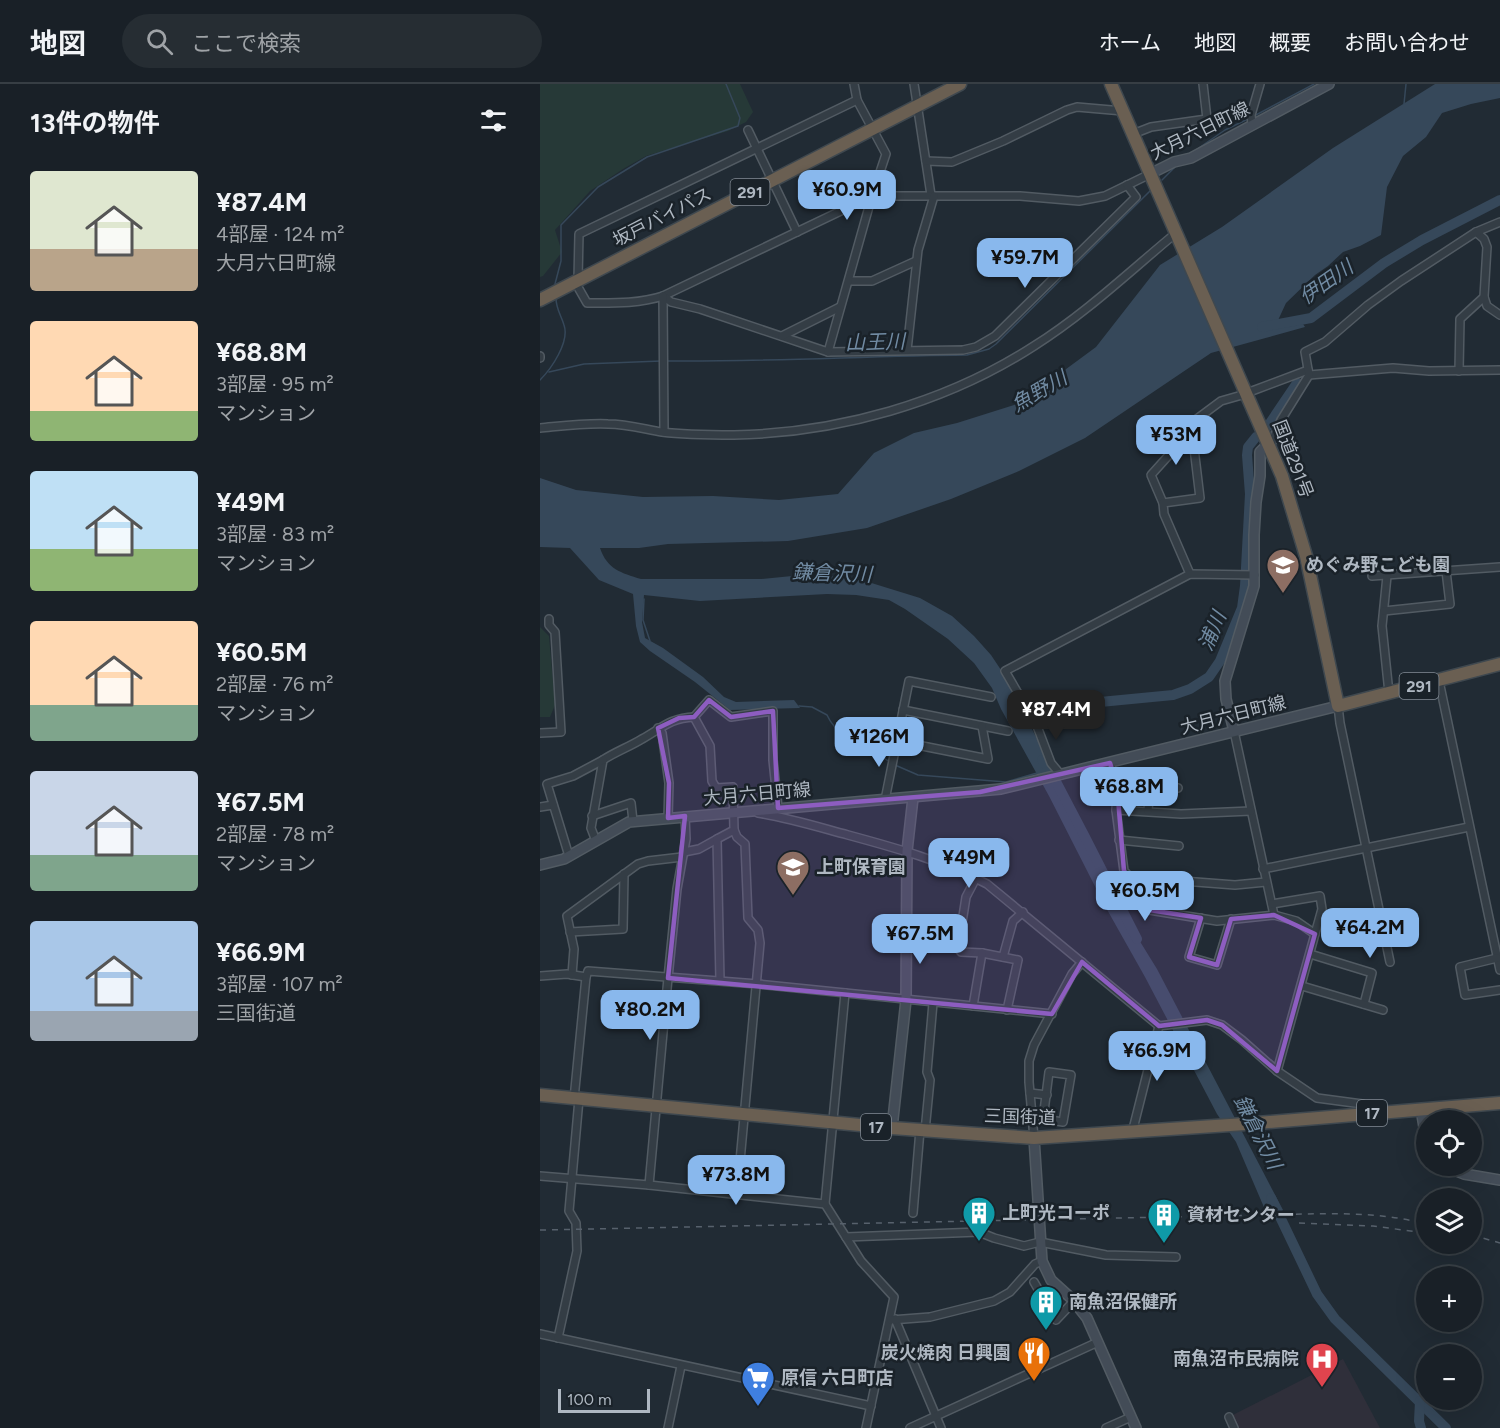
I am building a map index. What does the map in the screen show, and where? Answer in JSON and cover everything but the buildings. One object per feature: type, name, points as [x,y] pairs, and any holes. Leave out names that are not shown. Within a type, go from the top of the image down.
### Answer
[{"type":"highway","name":"坂戸バイパス","points":[[540,300],[960,84]]},
{"type":"highway","name":"国道291号","points":[[1111,84],[1269,443],[1301,535],[1338,706]]},
{"type":"highway","name":"291","points":[[1338,706],[1500,664]]},
{"type":"highway","name":"三国街道","points":[[540,1095],[922,1131],[1034,1138],[1131,1133],[1500,1103]]},
{"type":"main road","name":"大月六日町線","points":[[1150,174],[1174,162],[1191,158],[1329,84]]},
{"type":"main road","points":[[1234,731],[1226,699],[1226,681],[1228,666],[1250,602],[1255,575],[1254,535],[1260,452],[1269,443]]},
{"type":"main road","name":"大月六日町線","points":[[540,865],[569,856],[622,824],[633,821],[1001,789],[1338,706]]},
{"type":"main road","points":[[892,1128],[906,1000],[908,851],[913,798]]},
{"type":"main road","points":[[1034,1138],[1042,1261],[1051,1280],[1074,1301],[1087,1318],[1136,1428]]},
{"type":"main road","points":[[1476,1176],[1500,1180]]},
{"type":"street","points":[[828,352],[886,154],[857,100],[854,84]]},
{"type":"street","points":[[907,350],[916,261],[932,196],[914,84]]},
{"type":"street","points":[[1133,134],[1150,127],[1207,119],[1203,84]]},
{"type":"street","points":[[1252,124],[1251,115],[1260,84]]},
{"type":"street","points":[[857,100],[579,234],[577,281],[587,303],[637,303],[663,296],[872,196],[1020,196],[1079,201],[1105,196],[1150,174]]},
{"type":"street","points":[[926,161],[952,162],[1077,107],[1123,111]]},
{"type":"street","points":[[748,130],[797,232]]},
{"type":"street","points":[[663,296],[671,302],[700,309],[828,352],[976,347],[995,336],[1136,197],[1127,185]]},
{"type":"street","points":[[1269,443],[1272,442],[1281,420],[1309,373],[1305,352],[1324,342],[1368,305],[1476,232],[1500,222]]},
{"type":"street","points":[[1476,232],[1484,239],[1487,247],[1484,297],[1487,306],[1500,315]]},
{"type":"street","points":[[540,428],[609,423],[664,432],[733,435],[776,433],[829,426],[872,417],[938,395],[980,376],[1033,347],[1176,235]]},
{"type":"street","points":[[849,281],[872,281],[916,261]]},
{"type":"street","points":[[663,296],[664,432]]},
{"type":"street","points":[[1459,371],[1460,319],[1484,297]]},
{"type":"street","points":[[782,336],[840,307]]},
{"type":"street","points":[[1252,391],[1309,373],[1393,368],[1500,370]]},
{"type":"street","points":[[1190,574],[1164,514],[1163,503],[1151,475],[1169,455],[1169,440],[1221,401],[1242,394]]},
{"type":"street","points":[[1163,503],[1200,498],[1194,448],[1186,427]]},
{"type":"street","points":[[1372,576],[1500,567]]},
{"type":"street","points":[[1384,611],[1449,604],[1446,571]]},
{"type":"street","points":[[1060,775],[1051,763],[1029,705],[1019,695],[1005,670],[1190,574],[1255,575]]},
{"type":"street","points":[[1387,576],[1382,626],[1389,693]]},
{"type":"street","points":[[540,733],[561,732],[555,632],[549,625],[549,619]]},
{"type":"street","points":[[885,800],[909,681],[991,697]]},
{"type":"street","points":[[1439,681],[1500,970]]},
{"type":"street","points":[[569,856],[547,784],[573,776],[679,718],[694,717],[709,700],[731,717],[772,711],[778,808]]},
{"type":"street","points":[[1338,706],[1390,962]]},
{"type":"street","points":[[903,710],[1008,731]]},
{"type":"street","points":[[694,717],[710,746],[712,781],[716,788],[733,787],[734,830],[737,837],[745,844],[748,918],[758,930],[760,943],[737,1194]]},
{"type":"street","points":[[897,741],[988,759],[982,726]]},
{"type":"street","points":[[658,728],[662,734],[669,783],[668,818]]},
{"type":"street","points":[[1234,731],[1274,915]]},
{"type":"street","points":[[596,841],[591,828],[592,816],[603,760]]},
{"type":"street","points":[[1110,763],[1117,786],[1116,810],[1124,871],[1130,877],[1235,885],[1266,882]]},
{"type":"street","points":[[1148,811],[1150,785],[1178,788]]},
{"type":"street","points":[[592,816],[631,803],[633,821]]},
{"type":"street","points":[[540,807],[553,805]]},
{"type":"street","points":[[1116,810],[1181,814],[1251,811]]},
{"type":"street","points":[[746,811],[774,816],[908,851],[958,869],[987,884],[1023,912],[1159,1026],[1207,1020],[1222,1025],[1277,1071],[1317,1098],[1362,1104],[1382,1112]]},
{"type":"street","points":[[649,1185],[685,816]]},
{"type":"street","points":[[1263,869],[1469,827]]},
{"type":"street","points":[[572,975],[574,949],[567,916],[638,864],[683,855],[734,830]]},
{"type":"street","points":[[717,839],[720,981]]},
{"type":"street","points":[[1119,840],[1179,846]]},
{"type":"street","points":[[570,932],[622,929],[624,874]]},
{"type":"street","points":[[976,878],[966,897],[958,948],[961,952],[982,953],[1018,960],[1007,1010]]},
{"type":"street","points":[[1146,878],[1143,909],[1217,921],[1274,915],[1296,921],[1315,934]]},
{"type":"street","points":[[1272,904],[1320,896],[1322,909],[1277,1071]]},
{"type":"street","points":[[1003,957],[1013,921],[1023,912]]},
{"type":"street","points":[[1201,918],[1189,957],[1217,965],[1231,919]]},
{"type":"street","points":[[973,1006],[982,953]]},
{"type":"street","points":[[1310,954],[1372,973],[1364,1004]]},
{"type":"street","points":[[1497,958],[1460,967],[1465,995],[1500,990]]},
{"type":"street","points":[[1034,1138],[1029,1061],[1072,974],[1082,962]]},
{"type":"street","points":[[558,1338],[577,1251],[576,1223],[569,1211],[588,971],[758,984],[1052,1014]]},
{"type":"street","points":[[540,976],[586,976]]},
{"type":"street","points":[[1302,986],[1383,1010]]},
{"type":"street","points":[[845,993],[825,1203],[861,1261],[894,1297],[893,1320],[866,1428]]},
{"type":"street","points":[[913,1213],[930,1080],[927,1072],[933,1003]]},
{"type":"street","points":[[1131,1133],[1159,1026]]},
{"type":"street","points":[[1050,1072],[1071,1075],[1063,1122],[1043,1119],[1047,1095],[1050,1072]]},
{"type":"street","points":[[1030,1093],[1047,1095]]},
{"type":"street","points":[[540,1176],[825,1203]]},
{"type":"street","points":[[846,1237],[979,1232],[1024,1246],[1040,1242],[1106,1255],[1176,1257]]},
{"type":"street","points":[[893,1320],[930,1317],[994,1301],[1010,1292],[1035,1264],[1042,1261]]},
{"type":"street","points":[[1034,1282],[1056,1320],[1074,1301]]},
{"type":"street","points":[[893,1320],[941,1428]]},
{"type":"street","points":[[540,1334],[871,1406]]},
{"type":"street","points":[[910,1428],[1098,1342]]},
{"type":"street","points":[[668,1428],[681,1366]]},
{"type":"street","points":[[1106,1428],[1131,1417]]},
{"type":"street","points":[[1229,1417],[1234,1428]]},
{"type":"highlighted area","points":[[709,700],[731,717],[773,711],[778,808],[980,792],[1110,763],[1117,786],[1124,871],[1130,877],[1146,878],[1143,909],[1201,918],[1189,957],[1217,965],[1231,919],[1274,915],[1315,934],[1277,1071],[1222,1025],[1207,1020],[1159,1026],[1082,962],[1052,1014],[668,978],[685,816],[668,818],[669,783],[658,728],[679,718],[694,717]]},
{"type":"shaded area","name":"南魚沼市民病院","points":[[1343,1359],[1380,1428],[1233,1428],[1229,1417]]},
{"type":"green space","points":[[540,84],[740,84],[753,112],[746,122],[728,131],[646,156],[590,191],[555,230],[562,252],[540,277]]},
{"type":"green space","points":[[540,627],[549,636],[555,705],[550,717],[540,717]]},
{"type":"water","name":"魚野川","points":[[1435,84],[1500,84],[1500,98],[1442,113],[1426,137],[1403,156],[1387,187],[1381,235],[1343,252],[1315,275],[1286,303],[1274,329],[1303,324],[1305,327],[1211,353],[1085,438],[1019,471],[951,499],[867,528],[788,541],[600,548],[607,561],[616,569],[641,579],[761,579],[829,576],[865,581],[920,598],[952,616],[974,636],[991,655],[1007,679],[1046,757],[1057,791],[1115,901],[1157,969],[1283,1210],[1266,1212],[1236,1142],[1217,1114],[1105,906],[992,688],[974,663],[948,639],[889,600],[827,594],[700,601],[644,595],[642,622],[645,638],[703,677],[724,697],[736,702],[794,700],[800,708],[730,710],[640,642],[633,594],[599,580],[570,548],[540,547],[540,478],[576,490],[643,497],[713,496],[779,500],[838,494],[874,453],[914,433],[957,423],[1020,403],[1096,347],[1160,265],[1222,227],[1333,148]]},
{"type":"waterway","points":[[555,284],[561,261],[561,225],[598,187],[647,157],[738,126],[740,118],[726,84]]},
{"type":"waterway","name":"山王川","points":[[1254,116],[1314,84]]},
{"type":"waterway","points":[[1404,104],[1406,84]]},
{"type":"waterway","name":"山王川","points":[[1190,154],[1225,130],[1250,118]]},
{"type":"waterway","name":"山王川","points":[[1162,180],[1177,165]]},
{"type":"waterway","name":"山王川","points":[[666,361],[967,355],[989,349],[1150,191]]},
{"type":"waterway","name":"伊田川","points":[[1262,327],[1311,318],[1384,263],[1422,240],[1500,200]]},
{"type":"waterway","points":[[540,380],[554,362],[564,339],[564,325],[556,298]]},
{"type":"waterway","name":"山王川","points":[[549,372],[584,364],[661,361]]},
{"type":"waterway","name":"浦川","points":[[1268,426],[1297,383]]},
{"type":"waterway","name":"浦川","points":[[1015,716],[1028,711],[1069,705],[1173,695],[1190,689],[1209,677],[1220,661],[1242,608],[1250,494],[1247,455],[1248,447],[1256,437]]},
{"type":"waterway","points":[[644,599],[643,620],[650,641]]},
{"type":"waterway","points":[[799,706],[812,707],[827,715],[845,736],[889,761]]},
{"type":"waterway","name":"鎌倉沢川","points":[[1042,760],[1050,770],[1137,939]]},
{"type":"waterway","points":[[895,765],[918,775],[1006,782],[1037,773]]},
{"type":"waterway","name":"鎌倉沢川","points":[[1271,1198],[1317,1294],[1335,1319],[1446,1428]]},
{"type":"waterway","points":[[1420,1410],[1421,1428]]},
{"type":"railway","points":[[540,1230],[1325,1214],[1366,1215],[1416,1222]]},
{"type":"railway","points":[[1299,1223],[1373,1226],[1416,1232]]},
{"type":"railway","points":[[1482,1238],[1500,1243]]},
{"type":"place","name":"めぐみ野こども園","points":[[1283,594]]},
{"type":"place","name":"上町保育園","points":[[793,896]]},
{"type":"place","name":"上町光コーポ","points":[[979,1242]]},
{"type":"place","name":"資材センター","points":[[1164,1244]]},
{"type":"place","name":"南魚沼保健所","points":[[1046,1331]]},
{"type":"place","name":"炭火焼肉 日興園","points":[[1034,1382]]},
{"type":"place","name":"南魚沼市民病院","points":[[1322,1388]]},
{"type":"place","name":"原信 六日町店","points":[[758,1407]]}]
